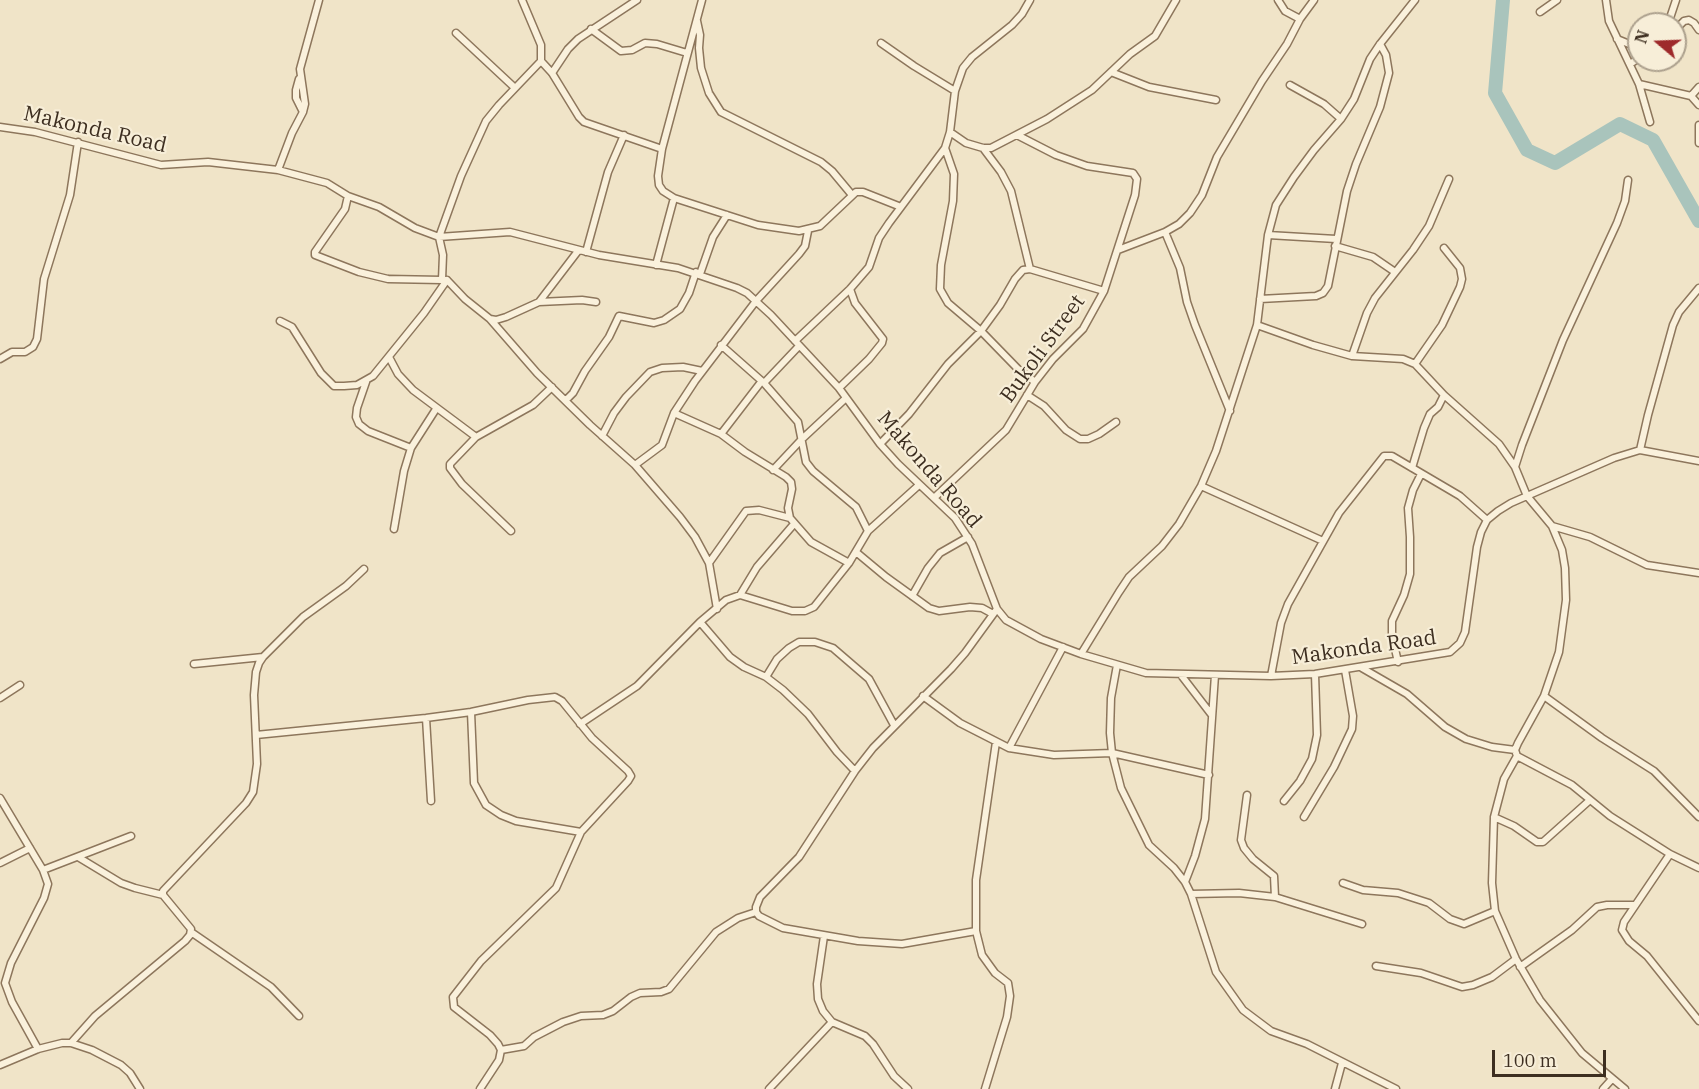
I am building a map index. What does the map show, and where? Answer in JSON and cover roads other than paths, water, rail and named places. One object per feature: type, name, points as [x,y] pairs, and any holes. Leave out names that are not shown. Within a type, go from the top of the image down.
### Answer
[{"type":"street","points":[[278,170],[303,112],[296,98],[296,90],[319,0]]},
{"type":"street","points":[[280,321],[292,327],[310,359],[334,386],[357,385],[366,382],[390,357],[444,280],[443,255],[438,237],[453,194],[486,121],[541,61],[542,45],[522,0]]},
{"type":"street","points":[[552,73],[568,49],[591,29],[637,0]]},
{"type":"street","points":[[702,0],[662,148],[658,176],[659,185],[663,191],[674,198],[770,227],[808,231],[832,217],[856,192],[863,192],[901,207]]},
{"type":"street","points":[[721,434],[762,382],[869,267],[879,238],[945,148],[950,132],[955,90],[963,68],[972,57],[1012,25],[1030,0]]},
{"type":"street","points":[[950,132],[966,143],[991,148],[1047,119],[1092,90],[1155,36],[1176,0]]},
{"type":"street","points":[[1278,0],[1285,11],[1300,19]]},
{"type":"street","points":[[1118,250],[1165,232],[1179,224],[1190,213],[1202,195],[1217,158],[1262,81],[1279,59],[1300,19],[1314,0]]},
{"type":"street","points":[[1081,654],[1129,577],[1162,546],[1179,524],[1201,486],[1230,411],[1257,325],[1268,235],[1276,206],[1294,177],[1341,119],[1354,99],[1370,59],[1415,0]]},
{"type":"street","points":[[1540,12],[1557,0]]},
{"type":"street","points":[[1606,0],[1616,39],[1627,59]]},
{"type":"street","points":[[697,20],[700,31],[701,68],[709,93],[721,112],[821,162],[832,171],[852,195]]},
{"type":"street","points":[[1687,20],[1694,23],[1699,30]]},
{"type":"street","points":[[591,29],[621,51],[632,50],[645,43],[657,44],[687,53]]},
{"type":"street","points":[[456,33],[515,88]]},
{"type":"street","points":[[1616,39],[1627,43]]},
{"type":"street","points":[[881,43],[955,90]]},
{"type":"street","points":[[1260,299],[1316,296],[1323,293],[1328,285],[1347,191],[1380,107],[1389,74],[1386,55],[1380,44]]},
{"type":"street","points":[[541,61],[552,73],[584,122],[662,148]]},
{"type":"street","points":[[1111,72],[1149,87],[1216,100]]},
{"type":"street","points":[[1634,72],[1650,122]]},
{"type":"street","points":[[1639,84],[1690,96],[1699,105]]},
{"type":"street","points":[[1290,85],[1324,104],[1341,119]]},
{"type":"street","points":[[1690,96],[1699,87]]},
{"type":"street","points":[[1699,125],[1699,143]]},
{"type":"street","name":"Makonda Road","points":[[0,127],[36,132],[160,165],[208,162],[278,170],[327,183],[348,196],[379,207],[415,228],[438,237],[510,232],[578,251],[698,273],[737,288],[756,301],[839,388],[880,444],[955,518],[968,537],[995,612],[1015,626],[1063,647],[1146,673],[1315,675],[1450,652],[1460,643],[1465,632],[1477,547],[1487,520]]},
{"type":"street","points":[[586,252],[608,172],[624,135]]},
{"type":"street","name":"Bukoli Street","points":[[934,498],[1006,430],[1035,382],[1053,359],[1083,329],[1104,291],[1135,195],[1137,179],[1132,173],[1087,166],[1056,155],[1017,135]]},
{"type":"street","points":[[0,359],[12,352],[25,352],[33,347],[38,339],[44,279],[70,195],[78,142]]},
{"type":"street","points":[[945,148],[954,174],[953,201],[941,265],[940,289],[948,303],[1035,382]]},
{"type":"street","points":[[983,148],[1001,172],[1011,191],[1030,269]]},
{"type":"street","points":[[1352,356],[1367,313],[1375,298],[1413,250],[1428,225],[1449,179]]},
{"type":"street","points":[[1515,467],[1576,310],[1617,223],[1625,201],[1628,180]]},
{"type":"street","points":[[348,196],[345,210],[315,255],[359,272],[387,279],[444,280],[490,319],[552,387],[635,465],[680,517],[695,537],[709,563],[711,586],[717,609]]},
{"type":"street","points":[[656,265],[674,198]]},
{"type":"street","points":[[566,400],[573,393],[585,371],[609,337],[619,316],[654,323],[664,320],[680,309],[713,237],[727,215]]},
{"type":"street","points":[[635,465],[662,445],[674,413],[702,371],[756,301],[799,254],[805,246],[808,231]]},
{"type":"street","points":[[1165,232],[1180,268],[1187,302],[1195,325],[1230,411]]},
{"type":"street","points":[[1268,235],[1336,243],[1373,257],[1395,272]]},
{"type":"street","points":[[1415,364],[1442,325],[1460,287],[1462,279],[1460,268],[1444,248]]},
{"type":"street","points":[[539,302],[578,251]]},
{"type":"street","points":[[880,444],[909,414],[948,364],[981,331],[1023,270],[1030,269],[1104,291]]},
{"type":"street","points":[[1640,450],[1673,325],[1685,303],[1699,288]]},
{"type":"street","points":[[839,388],[869,360],[883,339],[855,303],[850,289]]},
{"type":"street","points":[[490,319],[506,317],[539,302],[582,300],[596,302]]},
{"type":"street","points":[[1257,325],[1352,356],[1403,359],[1415,364],[1444,395],[1499,444],[1515,467],[1527,496],[1552,526],[1562,550],[1565,568],[1566,600],[1559,652],[1544,696],[1527,724],[1497,800],[1494,817],[1492,883],[1495,911],[1520,967],[1540,1000],[1582,1053],[1625,1089]]},
{"type":"street","points":[[721,345],[762,382],[798,422],[807,462],[813,471],[856,507],[868,531]]},
{"type":"street","points":[[390,357],[398,374],[412,390],[476,437]]},
{"type":"street","points":[[602,436],[614,413],[650,372],[662,368],[683,367],[702,371]]},
{"type":"street","points":[[366,382],[357,408],[356,417],[359,424],[368,431],[411,448]]},
{"type":"street","points":[[511,531],[462,484],[450,468],[450,464],[476,437],[533,405],[552,387]]},
{"type":"street","points":[[1028,395],[1044,406],[1066,430],[1080,439],[1088,439],[1116,422]]},
{"type":"street","points":[[1412,468],[1430,414],[1438,407],[1444,395]]},
{"type":"street","points":[[773,470],[846,398]]},
{"type":"street","points":[[394,529],[404,471],[411,448],[436,409]]},
{"type":"street","points":[[674,413],[721,434],[791,483],[788,508],[792,521],[812,542],[849,563]]},
{"type":"street","points":[[1271,676],[1281,623],[1288,604],[1339,513],[1381,458],[1392,456],[1460,496],[1487,520],[1510,503],[1614,458],[1640,450],[1699,461]]},
{"type":"street","points":[[1398,662],[1392,636],[1392,621],[1404,595],[1410,574],[1408,508],[1421,474]]},
{"type":"street","points":[[580,724],[637,686],[700,622],[726,600],[740,595],[792,611],[805,611],[814,607],[849,563],[868,531],[919,485]]},
{"type":"street","points":[[1201,486],[1323,541]]},
{"type":"street","points":[[709,563],[746,511],[759,510],[792,521]]},
{"type":"street","points":[[740,595],[757,567],[792,521]]},
{"type":"street","points":[[1552,526],[1590,537],[1647,565],[1699,573]]},
{"type":"street","points":[[912,597],[928,568],[940,553],[968,537]]},
{"type":"street","points":[[756,912],[760,897],[799,857],[855,771],[894,725],[965,653],[995,612],[970,607],[939,611],[929,608],[856,552]]},
{"type":"street","points":[[163,895],[164,888],[246,803],[253,792],[257,764],[255,683],[256,672],[263,657],[303,616],[346,586],[364,569]]},
{"type":"street","points":[[700,622],[730,657],[744,667],[766,677],[808,714],[837,752],[855,771]]},
{"type":"street","points":[[766,677],[777,658],[800,642],[815,642],[832,648],[869,679],[894,725]]},
{"type":"street","points":[[1009,748],[1063,647]]},
{"type":"street","points":[[194,664],[263,657]]},
{"type":"street","points":[[1117,665],[1111,698],[1112,753],[1121,788],[1149,845],[1174,868],[1185,882],[1216,972],[1243,1010],[1271,1031],[1307,1044],[1396,1089]]},
{"type":"street","points":[[1361,668],[1407,694],[1445,727],[1466,739],[1516,753],[1572,784],[1610,816],[1670,854],[1699,867]]},
{"type":"street","points":[[1304,817],[1334,767],[1352,729],[1353,716],[1345,670]]},
{"type":"street","points":[[1182,675],[1211,714]]},
{"type":"street","points":[[1185,882],[1205,819],[1215,675]]},
{"type":"street","points":[[1284,801],[1300,781],[1312,759],[1317,735],[1315,675]]},
{"type":"street","points":[[0,698],[20,685]]},
{"type":"street","points":[[922,696],[960,723],[1009,748],[1054,755],[1112,753],[1209,775]]},
{"type":"street","points":[[1544,696],[1602,738],[1654,771],[1699,817]]},
{"type":"street","points":[[256,735],[426,718],[555,697],[562,701],[580,724],[628,771],[630,776],[624,786],[581,832],[556,888],[481,961],[453,997],[454,1007],[490,1035],[501,1050],[499,1060],[480,1089]]},
{"type":"street","points":[[471,712],[474,783],[486,805],[516,821],[581,832]]},
{"type":"street","points":[[426,718],[431,801]]},
{"type":"street","points":[[985,1089],[1007,1017],[1010,996],[1008,983],[995,972],[982,955],[976,931],[976,880],[996,742]]},
{"type":"street","points":[[1247,795],[1242,840],[1244,848],[1253,859],[1274,876],[1275,897]]},
{"type":"street","points":[[0,798],[44,870],[48,884],[48,891],[11,963],[5,983],[12,1002],[38,1049]]},
{"type":"street","points":[[1494,817],[1514,826],[1537,842],[1543,842],[1590,800]]},
{"type":"street","points":[[44,870],[131,836]]},
{"type":"street","points":[[0,863],[30,848]]},
{"type":"street","points":[[1670,854],[1624,922],[1622,930],[1629,941],[1647,956],[1699,1021]]},
{"type":"street","points":[[78,857],[121,883],[163,895],[191,932],[271,987],[299,1016]]},
{"type":"street","points":[[1343,883],[1363,890],[1398,893],[1429,903],[1450,919],[1464,924],[1495,911]]},
{"type":"street","points":[[1191,894],[1239,893],[1275,897],[1362,924]]},
{"type":"street","points":[[1520,967],[1572,930],[1597,907],[1635,905]]},
{"type":"street","points":[[756,912],[759,916],[783,928],[824,936],[902,944],[976,931]]},
{"type":"street","points":[[501,1050],[524,1046],[563,1022],[581,1016],[613,1011],[640,993],[661,992],[669,989],[716,933],[732,921],[756,912]]},
{"type":"street","points":[[71,1043],[94,1016],[185,941],[191,932]]},
{"type":"street","points":[[824,936],[819,964],[819,999],[823,1011],[832,1022],[865,1036],[894,1076],[908,1089]]},
{"type":"street","points":[[1376,966],[1421,973],[1462,987],[1492,977],[1516,959]]},
{"type":"street","points":[[769,1089],[832,1022]]},
{"type":"street","points":[[0,1065],[38,1049],[71,1043],[92,1050],[121,1065],[130,1073],[140,1089]]},
{"type":"street","points":[[1335,1089],[1342,1063]]},
{"type":"street","points":[[1603,1089],[1612,1079]]},
{"type":"waterway","points":[[1503,0],[1495,93],[1527,150],[1555,163],[1620,124],[1653,140],[1699,221]]}]
